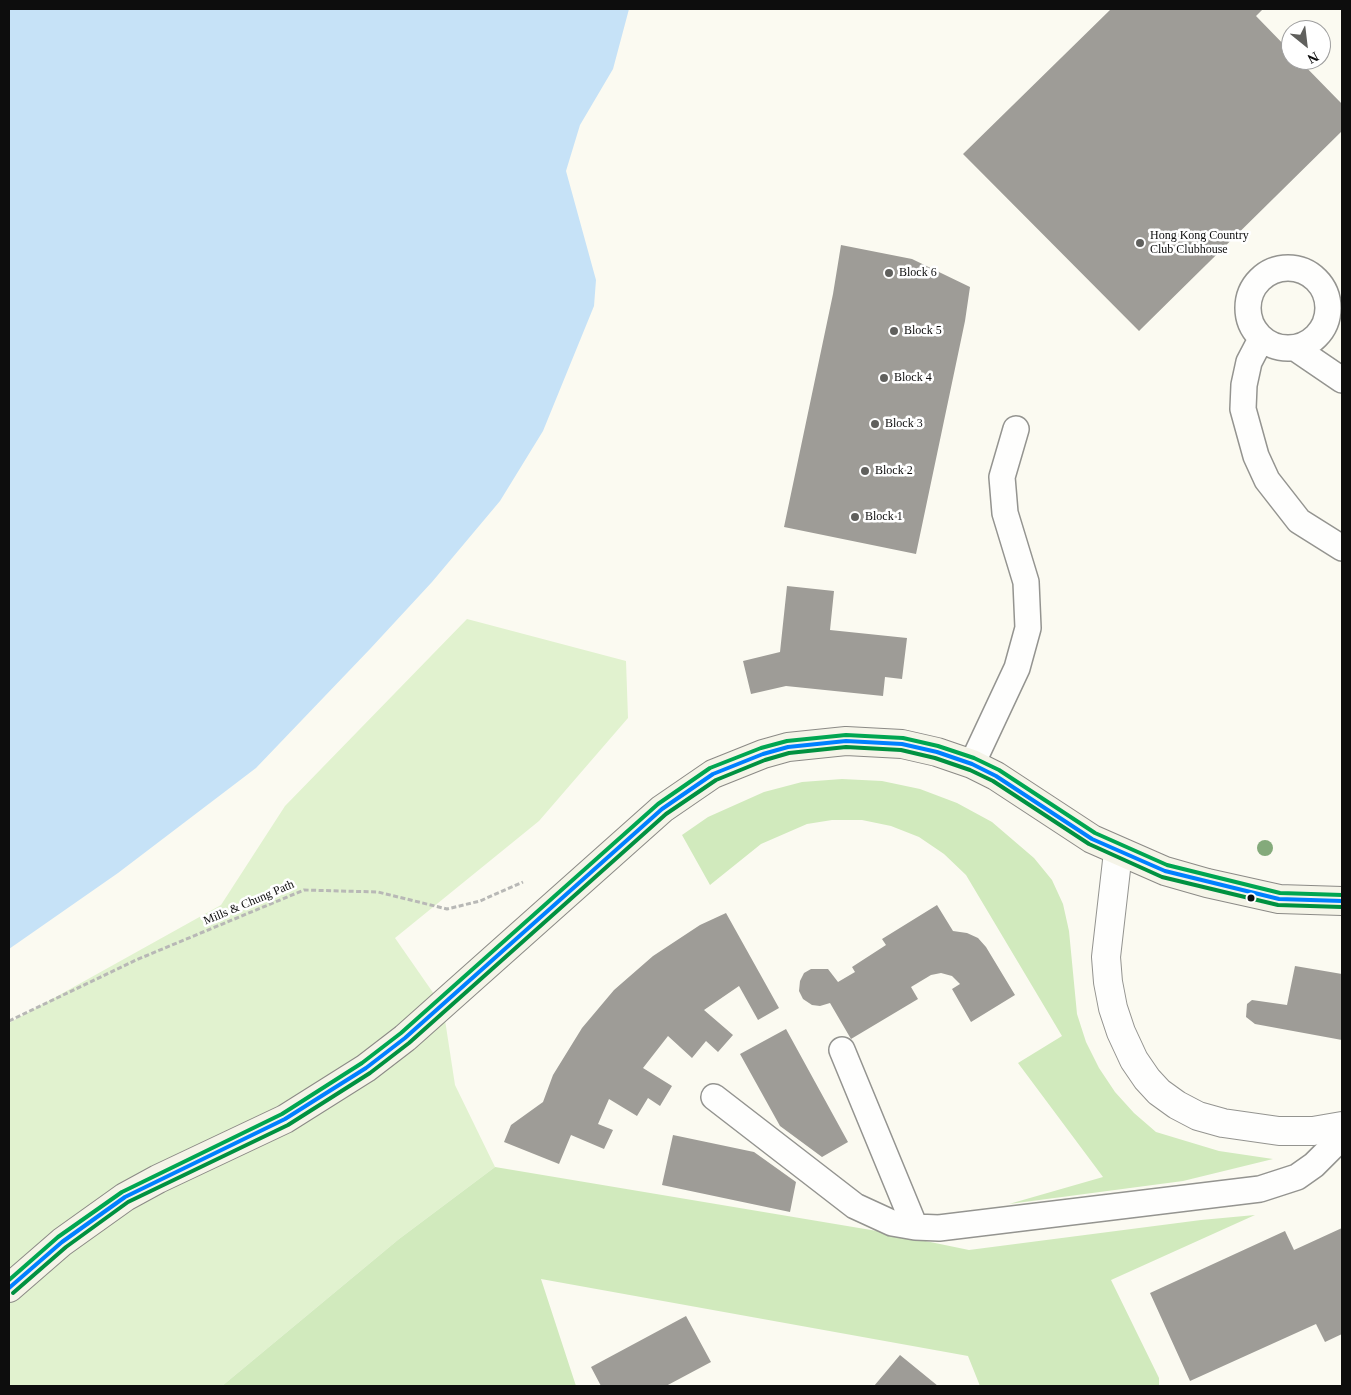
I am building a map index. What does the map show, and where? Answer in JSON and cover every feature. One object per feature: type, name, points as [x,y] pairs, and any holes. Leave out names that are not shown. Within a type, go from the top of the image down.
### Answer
[{"type":"main road","points":[[9,1288],[62,1242],[125,1197],[158,1179],[285,1119],[366,1068],[412,1032],[662,809],[713,774],[763,754],[788,747],[846,740],[902,744],[937,752],[972,764],[1024,794],[1092,839],[1165,871],[1279,899],[1342,901]]},
{"type":"street","points":[[1118,852],[1106,957],[1108,982],[1112,1008],[1121,1032],[1134,1060],[1147,1079],[1159,1092],[1177,1105],[1198,1116],[1223,1123],[1279,1132],[1313,1131],[1342,1126]]},
{"type":"lane","points":[[1281,268],[1300,269],[1315,278],[1325,292],[1329,310],[1324,328],[1312,341],[1295,348],[1277,347],[1261,339],[1251,324],[1248,306],[1253,289],[1265,276],[1281,268]]},
{"type":"lane","points":[[1261,339],[1249,362],[1244,385],[1244,409],[1248,432],[1256,456],[1267,480],[1299,521],[1342,548]]},
{"type":"lane","points":[[1295,348],[1342,380]]},
{"type":"lane","points":[[972,764],[1017,668],[1028,628],[1026,582],[1005,512],[1002,478],[1016,429]]},
{"type":"lane","points":[[842,1050],[915,1227]]},
{"type":"lane","points":[[714,1096],[855,1206],[892,1222],[915,1227],[939,1228],[1260,1189],[1297,1177],[1314,1165],[1332,1147],[1342,1131]]},
{"type":"path","name":"Mills & Chung Path","points":[[9,1021],[136,960],[304,890],[378,892],[447,909],[480,902],[510,888]]},
{"type":"green space","points":[[467,619],[626,661],[628,718],[539,821],[395,938],[443,1007],[455,1085],[495,1167],[399,1239],[222,1386],[9,1386],[9,1023],[221,905],[285,806]]},
{"type":"green space","points":[[842,779],[882,781],[920,789],[957,803],[992,822],[1034,858],[1052,880],[1063,904],[1069,931],[1077,1014],[1086,1042],[1099,1068],[1115,1092],[1134,1113],[1156,1132],[1219,1151],[1273,1159],[1183,1181],[1009,1204],[1103,1177],[1018,1063],[1062,1036],[966,875],[944,854],[919,837],[891,826],[862,820],[832,820],[807,824],[761,844],[710,885],[682,835],[708,817],[764,792],[802,782]]},
{"type":"green space","points":[[495,1167],[877,1231],[969,1250],[1201,1220],[1255,1215],[1111,1280],[1159,1378],[1159,1386],[980,1386],[968,1356],[541,1279],[576,1386],[222,1386],[399,1239]]},
{"type":"water","points":[[9,9],[629,9],[613,69],[580,125],[566,171],[596,280],[594,306],[543,431],[500,501],[432,582],[256,768],[118,873],[9,949]]},
{"type":"building","name":"Hong Kong Country Club Clubhouse","points":[[1111,9],[1263,9],[1256,16],[1281,42],[1281,70],[1309,70],[1342,104],[1342,131],[1139,331],[963,154]]},
{"type":"building","points":[[841,245],[912,259],[970,287],[965,321],[916,554],[784,527],[833,294]]},
{"type":"building","points":[[787,586],[834,591],[830,630],[907,638],[902,679],[885,677],[883,696],[786,686],[751,694],[743,661],[780,652]]},
{"type":"building","points":[[937,905],[953,931],[967,933],[978,938],[986,947],[1015,995],[971,1022],[952,989],[960,984],[952,976],[941,973],[931,975],[911,987],[918,999],[851,1039],[830,1003],[820,1006],[812,1005],[803,999],[799,991],[800,981],[804,973],[811,969],[828,969],[838,982],[855,972],[852,967],[886,945],[882,939]]},
{"type":"building","points":[[726,913],[779,1008],[758,1020],[739,986],[704,1010],[733,1035],[718,1052],[706,1041],[692,1058],[668,1036],[643,1068],[672,1086],[660,1106],[648,1098],[637,1116],[609,1099],[598,1124],[613,1130],[604,1149],[571,1135],[559,1164],[504,1142],[511,1125],[543,1102],[553,1075],[582,1028],[614,990],[653,956],[700,925]]},
{"type":"building","points":[[1295,966],[1342,974],[1342,1040],[1255,1024],[1246,1017],[1247,1004],[1252,1000],[1287,1005]]},
{"type":"building","points":[[786,1029],[848,1142],[822,1157],[780,1126],[740,1054]]},
{"type":"building","points":[[673,1135],[754,1152],[796,1182],[790,1212],[662,1185]]},
{"type":"building","points":[[1342,1228],[1342,1334],[1325,1342],[1316,1324],[1190,1381],[1150,1293],[1285,1231],[1294,1250]]},
{"type":"building","points":[[686,1316],[711,1362],[666,1386],[601,1386],[591,1367]]},
{"type":"building","points":[[900,1355],[938,1386],[874,1386]]},
{"type":"transit line","points":[[9,1280],[58,1237],[122,1192],[282,1114],[362,1063],[401,1033],[658,804],[710,768],[761,748],[787,741],[846,735],[903,738],[938,746],[974,758],[999,770],[1095,833],[1167,865],[1280,893],[1342,895]]},
{"type":"transit line","points":[[9,1288],[62,1242],[125,1197],[285,1119],[366,1068],[405,1038],[662,809],[713,774],[763,754],[788,747],[846,741],[902,744],[937,752],[972,764],[996,776],[1092,839],[1165,871],[1279,899],[1342,901]]},
{"type":"transit line","points":[[13,1293],[66,1247],[128,1202],[288,1125],[370,1073],[409,1043],[666,814],[716,780],[765,760],[789,753],[846,747],[901,750],[935,758],[970,770],[993,781],[1089,844],[1162,877],[1278,905],[1342,907]]},
{"type":"place","name":"Hong Kong Country Club Clubhouse","points":[[1140,243]]},
{"type":"place","name":"Block 6","points":[[889,273]]},
{"type":"place","name":"Block 5","points":[[894,331]]},
{"type":"place","name":"Block 4","points":[[884,378]]},
{"type":"place","name":"Block 3","points":[[875,424]]},
{"type":"place","name":"Block 2","points":[[865,471]]},
{"type":"place","name":"Block 1","points":[[855,517]]}]
